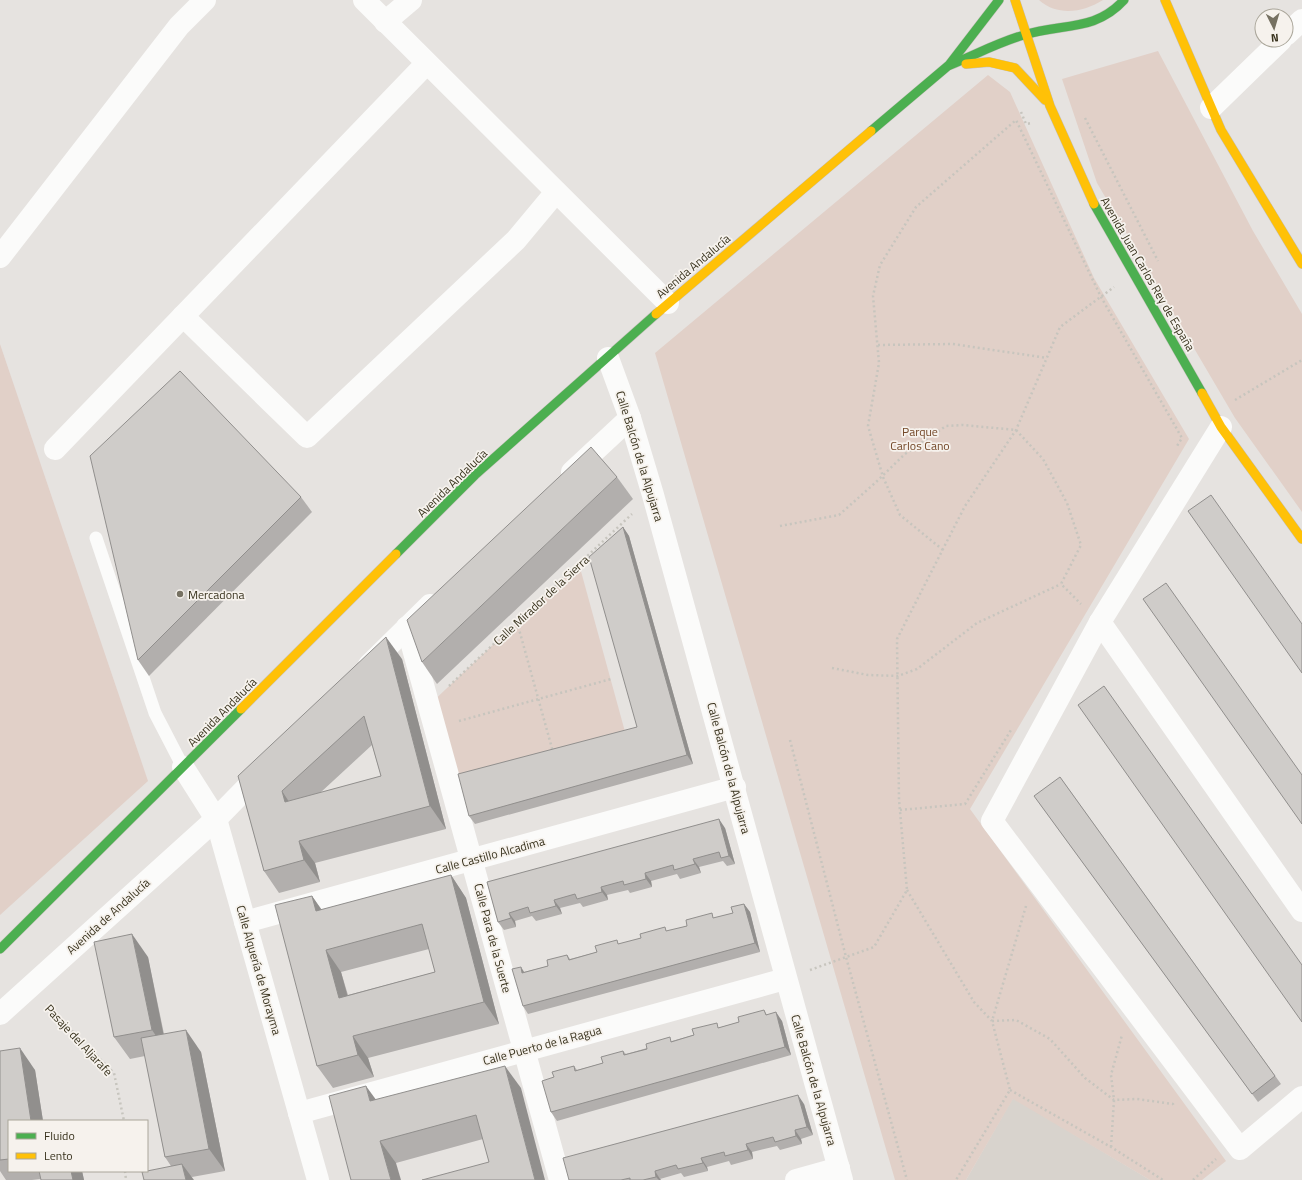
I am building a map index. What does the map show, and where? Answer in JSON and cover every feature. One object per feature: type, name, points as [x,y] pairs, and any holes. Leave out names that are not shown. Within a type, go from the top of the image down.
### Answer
[{"type":"main road","points":[[949,65],[999,0]]},
{"type":"main road","points":[[1016,0],[1028,10]]},
{"type":"main road","name":"Avenida Juan Carlos Rey de España","points":[[1016,0],[1050,106],[1087,192],[1217,420],[1302,539]]},
{"type":"main road","points":[[949,65],[1026,34],[1086,25],[1107,16],[1124,0]]},
{"type":"main road","points":[[1165,0],[1221,130],[1302,264]]},
{"type":"main road","points":[[1042,20],[1065,27]]},
{"type":"main road","points":[[949,65],[989,62],[1015,68],[1050,106]]},
{"type":"main road","name":"Avenida Andalucía","points":[[0,949],[475,475],[668,303],[949,65]]},
{"type":"street","points":[[0,257],[180,26],[205,0]]},
{"type":"street","points":[[364,0],[426,64],[668,303]]},
{"type":"street","points":[[385,22],[411,0]]},
{"type":"street","points":[[1294,28],[1302,20]]},
{"type":"street","points":[[1212,108],[1273,48]]},
{"type":"street","points":[[55,449],[426,64]]},
{"type":"street","points":[[183,316],[307,437],[516,240],[556,192]]},
{"type":"street","name":"Calle Balcón de la Alpujarra","points":[[608,358],[630,418],[653,495],[735,787],[785,979],[840,1174]]},
{"type":"street","points":[[556,488],[630,418]]},
{"type":"street","points":[[1217,420],[1100,622],[992,821],[1240,1149],[1302,1096]]},
{"type":"street","points":[[356,678],[447,589]]},
{"type":"street","points":[[1100,622],[1302,911]]},
{"type":"street","name":"Calle Para de la Suerte","points":[[407,627],[560,1180]]},
{"type":"street","name":"Avenida de Andalucía","points":[[0,1014],[216,819],[278,756]]},
{"type":"street","name":"Calle Alquería de Morayma","points":[[184,767],[216,819],[318,1180]]},
{"type":"street","name":"Calle Castillo Alcadima","points":[[245,922],[735,787]]},
{"type":"street","name":"Calle Puerto de la Ragua","points":[[299,1113],[785,979]]},
{"type":"street","points":[[796,1180],[840,1174]]},
{"type":"lane","points":[[96,538],[155,713],[184,767]]},
{"type":"path","points":[[943,550],[900,515],[883,476],[868,426],[879,363],[873,296],[880,265],[916,207],[1016,120],[1101,297],[1182,438],[1174,451]]},
{"type":"path","points":[[956,1180],[1010,1090],[992,1021],[974,1002],[907,890],[900,810],[897,639],[965,506],[1016,430],[1060,327],[1133,273]]},
{"type":"path","points":[[878,345],[953,344],[1047,358]]},
{"type":"path","points":[[1217,420],[1302,360]]},
{"type":"path","points":[[780,526],[839,515],[883,476],[905,454],[946,426],[964,425],[1016,430],[1043,459],[1068,503],[1081,545],[1061,584],[977,622],[917,669],[898,676],[868,675],[832,668]]},
{"type":"path","name":"Calle Mirador de la Sierra","points":[[429,705],[653,495]]},
{"type":"path","points":[[1061,584],[1100,622]]},
{"type":"path","points":[[517,622],[555,758]]},
{"type":"path","points":[[435,727],[611,679]]},
{"type":"path","points":[[900,810],[965,804],[1015,723]]},
{"type":"path","points":[[790,740],[846,957],[907,1180]]},
{"type":"path","points":[[785,979],[874,947],[907,890]]},
{"type":"path","points":[[992,1021],[1028,900]]},
{"type":"path","name":"Pasaje del Aljarafe","points":[[29,987],[114,1073],[124,1120]]},
{"type":"path","points":[[992,1021],[1016,1020],[1050,1039],[1085,1078],[1114,1100],[1137,1099],[1173,1104],[1178,1110]]},
{"type":"path","points":[[1111,1147],[1114,1100],[1111,1075],[1123,1032]]},
{"type":"path","points":[[1010,1090],[1111,1147],[1163,1180]]},
{"type":"path","points":[[1192,1180],[1217,1158],[1212,1152]]},
{"type":"shaded area","points":[[1013,1098],[1150,1180],[966,1180]]},
{"type":"green space","points":[[1039,0],[1103,0],[1079,10],[1063,11],[1054,9]]},
{"type":"green space","points":[[1158,51],[1253,231],[1302,314],[1302,512],[1235,418],[1097,183],[1062,79]]},
{"type":"green space","name":"Parque Carlos Cano","points":[[988,75],[1010,92],[1094,278],[1189,439],[970,809],[1226,1161],[1202,1180],[1150,1180],[1013,1099],[966,1180],[895,1180],[655,353]]},
{"type":"green space","points":[[0,344],[148,781],[0,915]]},
{"type":"green space","points":[[579,564],[627,739],[451,786],[429,705]]},
{"type":"building","name":"Mercadona","points":[[180,371],[301,497],[138,660],[90,456]]},
{"type":"building","points":[[591,447],[617,477],[422,662],[407,620]]},
{"type":"building","points":[[1211,495],[1302,624],[1302,673],[1188,511]]},
{"type":"building","points":[[623,527],[687,755],[469,816],[458,774],[637,727],[589,557]]},
{"type":"building","points":[[1166,583],[1302,775],[1302,824],[1143,599]]},
{"type":"building","points":[[386,637],[430,806],[299,841],[304,860],[264,871],[238,776]],"holes":[[[364,716],[381,776],[285,802],[282,791]]]},
{"type":"building","points":[[1104,686],[1302,965],[1302,1022],[1078,705]]},
{"type":"building","points":[[1060,777],[1275,1076],[1252,1094],[1034,796]]},
{"type":"building","points":[[719,819],[729,856],[721,858],[719,852],[693,859],[695,864],[674,870],[673,865],[645,873],[646,879],[624,885],[623,881],[601,887],[602,892],[577,899],[575,894],[554,900],[556,906],[530,913],[528,907],[509,913],[511,918],[498,922],[487,882]]},
{"type":"building","points":[[451,875],[484,1002],[353,1036],[358,1055],[317,1066],[275,905],[312,896],[316,911]],"holes":[[[422,924],[435,972],[339,998],[326,950]]]},
{"type":"building","points":[[744,904],[755,943],[523,1006],[512,969],[521,967],[522,973],[548,966],[547,960],[567,955],[569,960],[597,952],[595,946],[617,940],[618,944],[641,938],[640,934],[665,927],[666,931],[687,926],[686,920],[712,913],[713,918],[733,913],[731,907]]},
{"type":"building","points":[[132,934],[152,1030],[114,1037],[94,942]]},
{"type":"building","points":[[764,1010],[766,1015],[776,1012],[785,1047],[551,1112],[542,1081],[554,1077],[552,1072],[574,1066],[575,1071],[603,1063],[601,1057],[623,1051],[624,1055],[647,1049],[646,1044],[670,1037],[671,1042],[694,1035],[692,1029],[717,1023],[718,1028],[739,1022],[738,1017]]},
{"type":"building","points":[[186,1030],[209,1149],[165,1157],[141,1038]]},
{"type":"building","points":[[20,1048],[31,1120],[8,1120],[8,1159],[0,1160],[0,1051]]},
{"type":"building","points":[[505,1066],[535,1180],[422,1180],[489,1162],[476,1115],[380,1141],[391,1180],[351,1180],[329,1096],[366,1086],[370,1101]]},
{"type":"building","points":[[798,1095],[807,1127],[795,1130],[796,1136],[775,1142],[773,1137],[746,1144],[748,1150],[725,1156],[724,1152],[701,1158],[703,1163],[678,1169],[676,1165],[655,1171],[656,1177],[643,1180],[630,1180],[630,1178],[621,1180],[569,1180],[563,1158]]},
{"type":"building","points":[[182,1164],[186,1180],[144,1180],[142,1172]]},
{"type":"building","points":[[39,1172],[71,1172],[73,1180],[41,1180]]},
{"type":"traffic: fast","points":[[871,131],[949,65],[999,0]]},
{"type":"traffic: fast","points":[[950,65],[996,45],[1024,35],[1038,31],[1090,22],[1113,10],[1124,0]]},
{"type":"traffic: fast","points":[[1094,204],[1202,393]]},
{"type":"traffic: fast","points":[[396,554],[475,475],[656,314]]},
{"type":"traffic: fast","points":[[0,949],[241,709]]},
{"type":"traffic: slow","points":[[1015,0],[1050,106],[1094,204]]},
{"type":"traffic: slow","points":[[1165,0],[1221,130],[1302,264]]},
{"type":"traffic: slow","points":[[966,64],[989,62],[1015,68],[1045,100]]},
{"type":"traffic: slow","points":[[656,314],[871,131]]},
{"type":"traffic: slow","points":[[1202,393],[1221,427],[1302,539]]},
{"type":"traffic: slow","points":[[241,709],[396,554]]},
{"type":"place","name":"Mercadona","points":[[180,594]]}]
